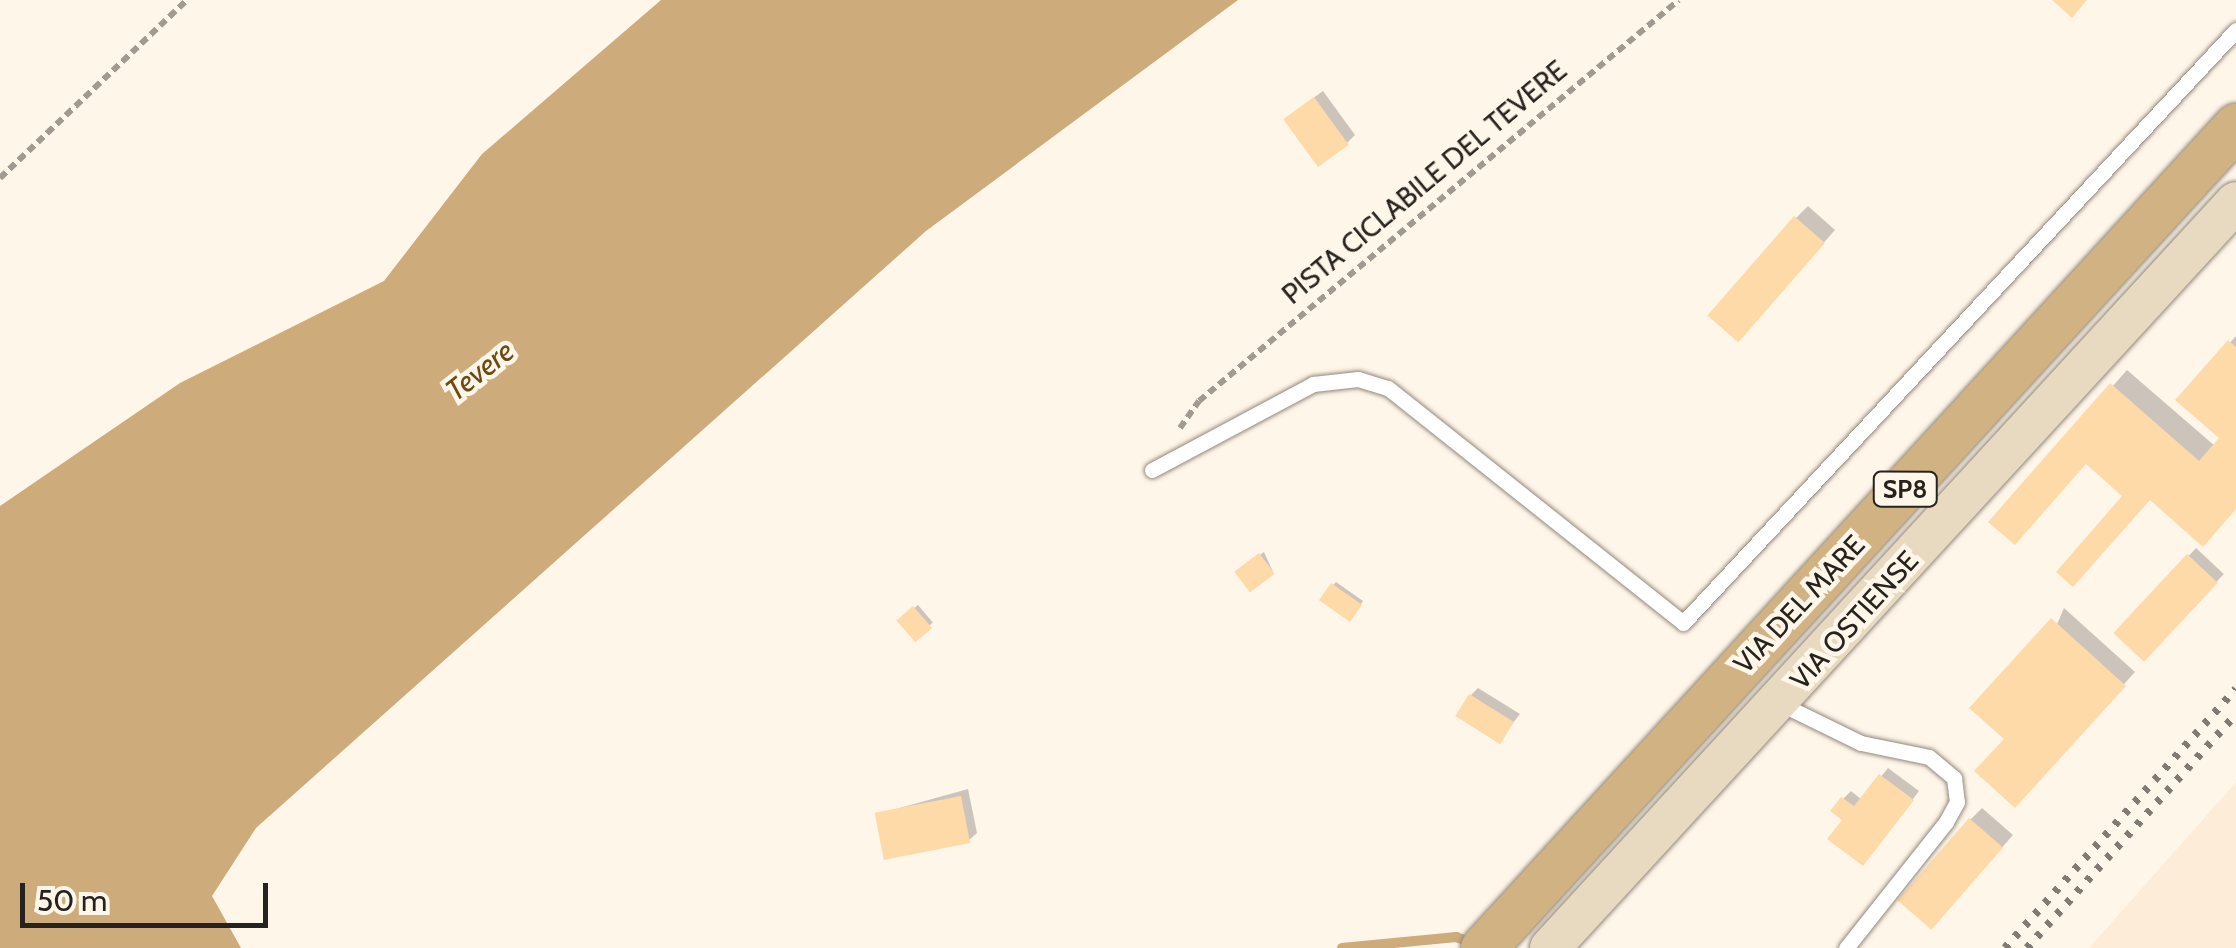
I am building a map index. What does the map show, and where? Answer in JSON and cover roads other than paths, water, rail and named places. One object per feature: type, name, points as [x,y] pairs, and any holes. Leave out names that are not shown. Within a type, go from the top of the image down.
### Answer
[{"type":"main road","name":"VIA DEL MARE","points":[[1482,948],[2236,126]]},
{"type":"main road","name":"VIA OSTIENSE","points":[[1550,948],[2236,202]]},
{"type":"lane","points":[[1152,470],[1313,384],[1358,378],[1388,388],[1683,623],[2236,30]]},
{"type":"lane","points":[[1778,703],[1860,743],[1929,757],[1954,778],[1957,802],[1946,822],[1846,948]]},
{"type":"water","name":"Tevere","points":[[661,0],[1238,0],[926,231],[256,828],[212,896],[241,948],[0,948],[0,506],[180,383],[384,281],[482,154]]},
{"type":"waterway","points":[[1342,948],[1456,937],[1475,944]]},
{"type":"railway","points":[[2005,948],[2236,689]]},
{"type":"railway","points":[[2027,948],[2236,714]]}]
